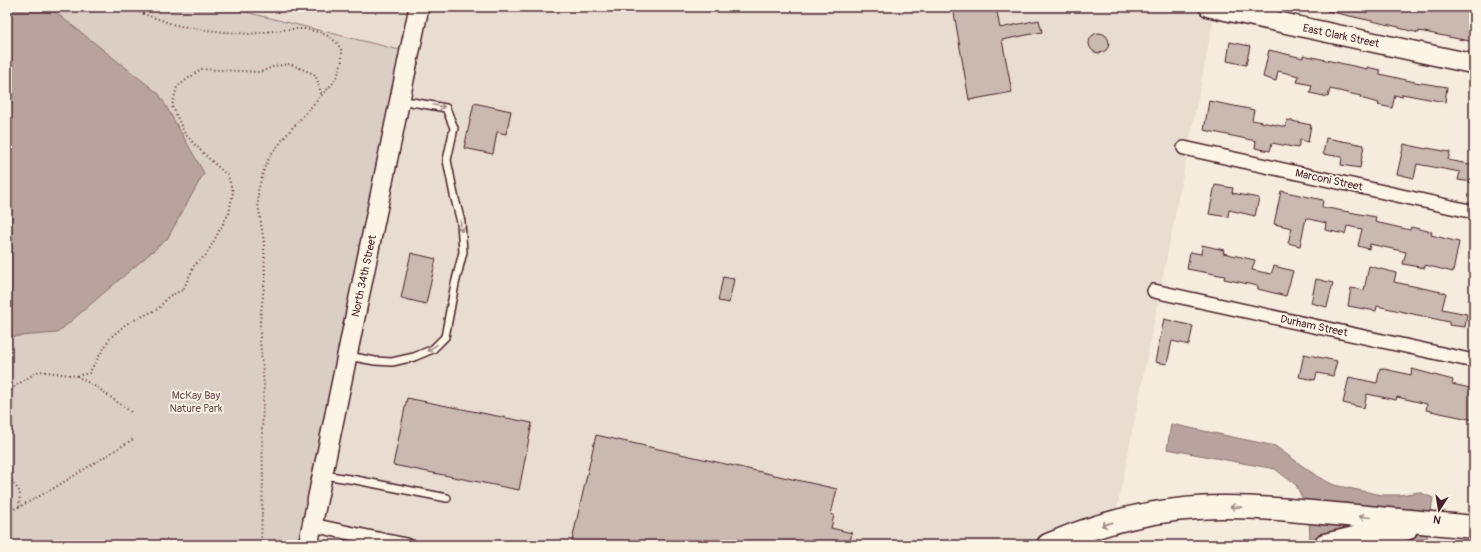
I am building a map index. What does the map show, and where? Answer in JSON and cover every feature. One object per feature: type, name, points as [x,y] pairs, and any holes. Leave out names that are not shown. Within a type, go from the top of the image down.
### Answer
[{"type":"highway","points":[[1048,545],[1099,526],[1127,518],[1162,512],[1220,507],[1274,509],[1474,527]]},
{"type":"highway","points":[[1325,545],[1366,536],[1474,518]]},
{"type":"street","name":"North 34th Street","points":[[308,545],[419,7]]},
{"type":"street","name":"East Clark Street","points":[[1212,8],[1474,64]]},
{"type":"street","name":"Marconi Street","points":[[1184,148],[1474,212]]},
{"type":"street","name":"Durham Street","points":[[1154,291],[1474,361]]},
{"type":"street","points":[[312,525],[406,545]]},
{"type":"lane","points":[[347,356],[375,361],[392,362],[414,357],[433,349],[445,337],[463,252],[462,222],[454,195],[447,160],[454,128],[446,108],[400,100]]},
{"type":"lane","points":[[322,475],[356,480],[447,498]]},
{"type":"path","points":[[124,7],[175,25],[205,30],[249,34],[291,29],[305,29],[319,32],[330,38],[337,43],[342,51],[342,61],[338,74],[333,83],[293,127],[272,153],[264,166],[258,191],[258,204],[264,243],[265,278],[260,321],[260,340],[264,384],[261,545]]},
{"type":"path","points":[[7,397],[15,386],[40,371],[77,376],[89,373],[110,338],[126,324],[158,309],[169,296],[184,290],[195,264],[206,255],[229,213],[233,192],[228,176],[185,134],[172,106],[172,99],[177,87],[201,69],[260,72],[275,66],[290,64],[314,74],[322,96]]},
{"type":"path","points":[[77,376],[98,388],[131,412]]},
{"type":"path","points":[[7,512],[54,488],[135,438]]},
{"type":"path","points":[[7,474],[20,492],[19,507]]},
{"type":"shaded area","points":[[7,7],[49,7],[159,94],[204,173],[167,239],[57,333],[7,337]]},
{"type":"shaded area","points":[[225,7],[1216,7],[1110,545],[419,545],[310,523],[400,152],[420,55],[422,55]]},
{"type":"shaded area","points":[[1171,424],[1275,446],[1318,477],[1334,485],[1382,495],[1400,495],[1419,492],[1433,498],[1426,545],[1310,545],[1309,512],[1296,485],[1275,469],[1167,449]]},
{"type":"green space","name":"McKay Bay Nature Park","points":[[7,7],[225,7],[420,55],[311,545],[7,545]]},
{"type":"building","points":[[953,7],[996,7],[1000,28],[1039,20],[1042,32],[1002,40],[1012,92],[969,100]]},
{"type":"building","points":[[1327,7],[1434,7],[1452,11],[1453,7],[1474,7],[1474,42],[1419,31],[1419,33],[1327,11]]},
{"type":"building","points":[[1099,33],[1106,36],[1109,43],[1106,50],[1099,53],[1092,50],[1089,43],[1092,36]]},
{"type":"building","points":[[1230,42],[1250,46],[1246,65],[1227,61]]},
{"type":"building","points":[[1269,50],[1303,58],[1303,55],[1367,69],[1367,67],[1380,70],[1380,74],[1447,87],[1445,102],[1402,94],[1402,97],[1395,95],[1392,108],[1378,105],[1379,103],[1360,98],[1361,96],[1330,89],[1328,97],[1310,93],[1312,85],[1297,82],[1299,76],[1278,71],[1276,81],[1263,77]]},
{"type":"building","points":[[1209,101],[1254,110],[1252,120],[1286,127],[1287,120],[1311,125],[1308,142],[1300,140],[1298,148],[1272,143],[1270,151],[1255,148],[1256,141],[1204,130]]},
{"type":"building","points":[[474,103],[511,111],[506,134],[497,132],[493,154],[464,148]]},
{"type":"building","points":[[1326,138],[1364,145],[1360,168],[1341,165],[1342,157],[1323,154]]},
{"type":"building","points":[[1404,144],[1450,152],[1448,160],[1474,165],[1474,174],[1471,182],[1458,180],[1460,172],[1417,164],[1414,178],[1397,174]]},
{"type":"building","points":[[1215,185],[1233,188],[1232,193],[1259,198],[1255,216],[1229,210],[1228,217],[1209,214]]},
{"type":"building","points":[[1281,191],[1323,200],[1322,207],[1376,217],[1375,222],[1410,230],[1411,227],[1432,232],[1431,235],[1459,242],[1453,272],[1425,265],[1425,268],[1403,264],[1406,252],[1370,244],[1369,249],[1358,246],[1362,229],[1347,226],[1345,234],[1325,230],[1326,223],[1306,218],[1300,246],[1288,243],[1292,228],[1274,224]]},
{"type":"building","points":[[1202,245],[1224,250],[1223,253],[1255,260],[1252,270],[1271,274],[1274,266],[1293,271],[1286,296],[1258,289],[1258,286],[1224,279],[1225,276],[1187,269],[1190,252],[1201,254]]},
{"type":"building","points":[[411,253],[436,259],[426,304],[401,298]]},
{"type":"building","points":[[1369,266],[1396,273],[1394,282],[1446,293],[1442,309],[1467,314],[1465,327],[1449,325],[1449,322],[1377,306],[1376,311],[1348,306],[1351,288],[1364,290]]},
{"type":"building","points":[[723,277],[734,279],[729,303],[718,301]]},
{"type":"building","points":[[1316,279],[1333,283],[1327,307],[1311,303]]},
{"type":"building","points":[[1164,319],[1193,326],[1189,345],[1172,341],[1167,364],[1155,362]]},
{"type":"building","points":[[1304,354],[1337,361],[1333,376],[1317,373],[1315,380],[1299,377]]},
{"type":"building","points":[[1380,368],[1411,375],[1412,369],[1453,380],[1452,384],[1474,389],[1474,420],[1426,410],[1427,404],[1397,397],[1396,400],[1367,394],[1364,408],[1343,403],[1349,377],[1377,383]]},
{"type":"building","points":[[407,398],[532,423],[519,490],[393,465]]},
{"type":"building","points":[[596,435],[837,489],[831,514],[834,515],[831,528],[852,533],[849,545],[571,545]]}]
